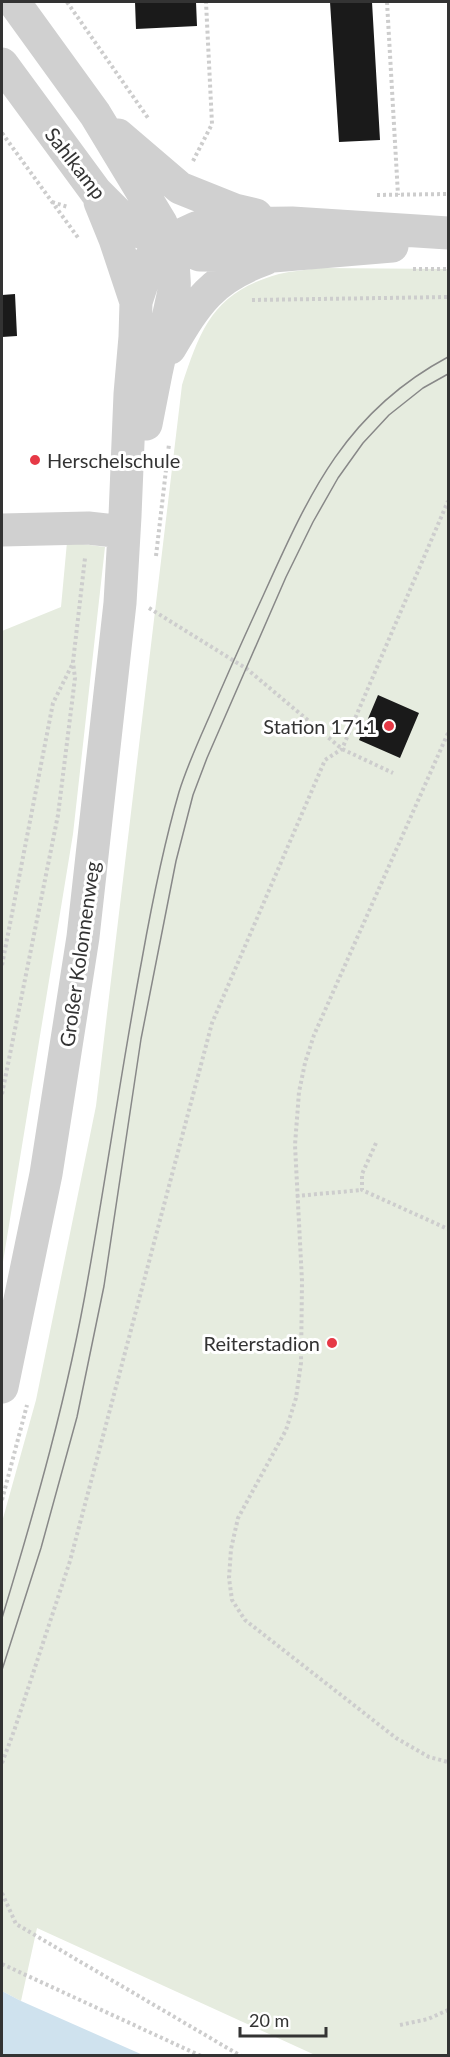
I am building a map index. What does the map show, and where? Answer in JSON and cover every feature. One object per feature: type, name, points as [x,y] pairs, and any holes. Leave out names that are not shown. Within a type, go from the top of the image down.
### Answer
[{"type":"street","name":"Sahlkamp","points":[[14,2],[95,114],[161,223],[168,241]]},
{"type":"street","name":"Sahlkamp","points":[[2,64],[96,192],[133,229],[200,255],[273,256],[448,241]]},
{"type":"street","name":"Sahlkamp","points":[[95,114],[180,188],[235,210],[292,223]]},
{"type":"street","name":"Großer Kolonnenweg","points":[[96,192],[136,302]]},
{"type":"street","name":"Sahlkamp","points":[[168,241],[211,224],[292,223],[448,233]]},
{"type":"street","name":"Großer Kolonnenweg","points":[[10,1379],[82,948],[120,603],[136,302],[150,260],[168,241]]},
{"type":"street","name":"Großer Kolonnenweg","points":[[125,524],[175,278],[168,241]]},
{"type":"street","name":"Sahlkamp","points":[[156,373],[194,308],[210,290],[240,268],[273,256]]},
{"type":"street","points":[[2,530],[88,528],[125,524]]},
{"type":"path","points":[[68,2],[149,119]]},
{"type":"path","points":[[193,162],[212,124],[206,2]]},
{"type":"path","points":[[387,2],[398,195]]},
{"type":"path","points":[[2,134],[81,242]]},
{"type":"path","points":[[184,155],[202,166]]},
{"type":"path","points":[[375,195],[448,194]]},
{"type":"path","points":[[247,300],[448,297]]},
{"type":"path","points":[[2,1763],[70,1561],[212,1023],[325,760],[342,749],[448,501]]},
{"type":"path","points":[[2,1094],[58,815],[75,678],[73,662],[88,528]]},
{"type":"path","points":[[120,603],[150,609],[222,652],[247,669],[342,749],[393,773]]},
{"type":"path","points":[[2,965],[53,703],[73,662]]},
{"type":"path","points":[[448,734],[314,1035],[305,1064],[299,1092],[295,1145],[302,1281],[301,1363],[297,1398],[286,1430],[238,1518],[231,1548],[229,1578],[232,1600],[245,1620],[396,1738],[429,1756],[448,1762]]},
{"type":"path","points":[[362,1190],[362,1174],[376,1143]]},
{"type":"path","points":[[296,1196],[362,1190],[448,1229]]},
{"type":"path","points":[[2,1500],[10,1379]]},
{"type":"path","points":[[2,1893],[16,1924],[241,2055]]},
{"type":"path","points":[[2,1964],[201,2055]]},
{"type":"path","points":[[400,2025],[428,2019],[448,2010]]},
{"type":"shaded area","points":[[320,268],[448,269],[448,2055],[315,2055],[37,1928],[21,2001],[2,1991],[2,1522],[36,1400],[96,1106],[182,385],[204,329],[213,314],[225,302],[239,291],[279,274]]},
{"type":"shaded area","points":[[67,542],[105,547],[73,834],[2,1268],[2,631],[61,607]]},
{"type":"water","points":[[2,1991],[21,2001],[143,2055],[2,2055]]},
{"type":"building","points":[[135,2],[196,2],[197,26],[136,29]]},
{"type":"building","points":[[330,2],[372,2],[380,140],[339,142]]},
{"type":"building","points":[[15,294],[17,336],[2,337],[2,295]]},
{"type":"building","name":"Station 1711","points":[[378,695],[419,713],[400,758],[359,740]]},
{"type":"tram line","points":[[2,1618],[39,1492],[71,1364],[158,875],[182,782],[197,743],[280,559],[297,523],[334,459],[356,430],[382,403],[412,379],[448,357]]},
{"type":"tram line","points":[[2,1670],[41,1548],[77,1417],[104,1286],[141,1039],[176,861],[193,795],[286,577],[338,478],[363,443],[389,415],[423,388],[448,374]]},
{"type":"place","name":"Herschelschule","points":[[35,460]]},
{"type":"place","name":"Station 1711","points":[[389,726]]},
{"type":"place","name":"Reiterstadion","points":[[332,1343]]}]
